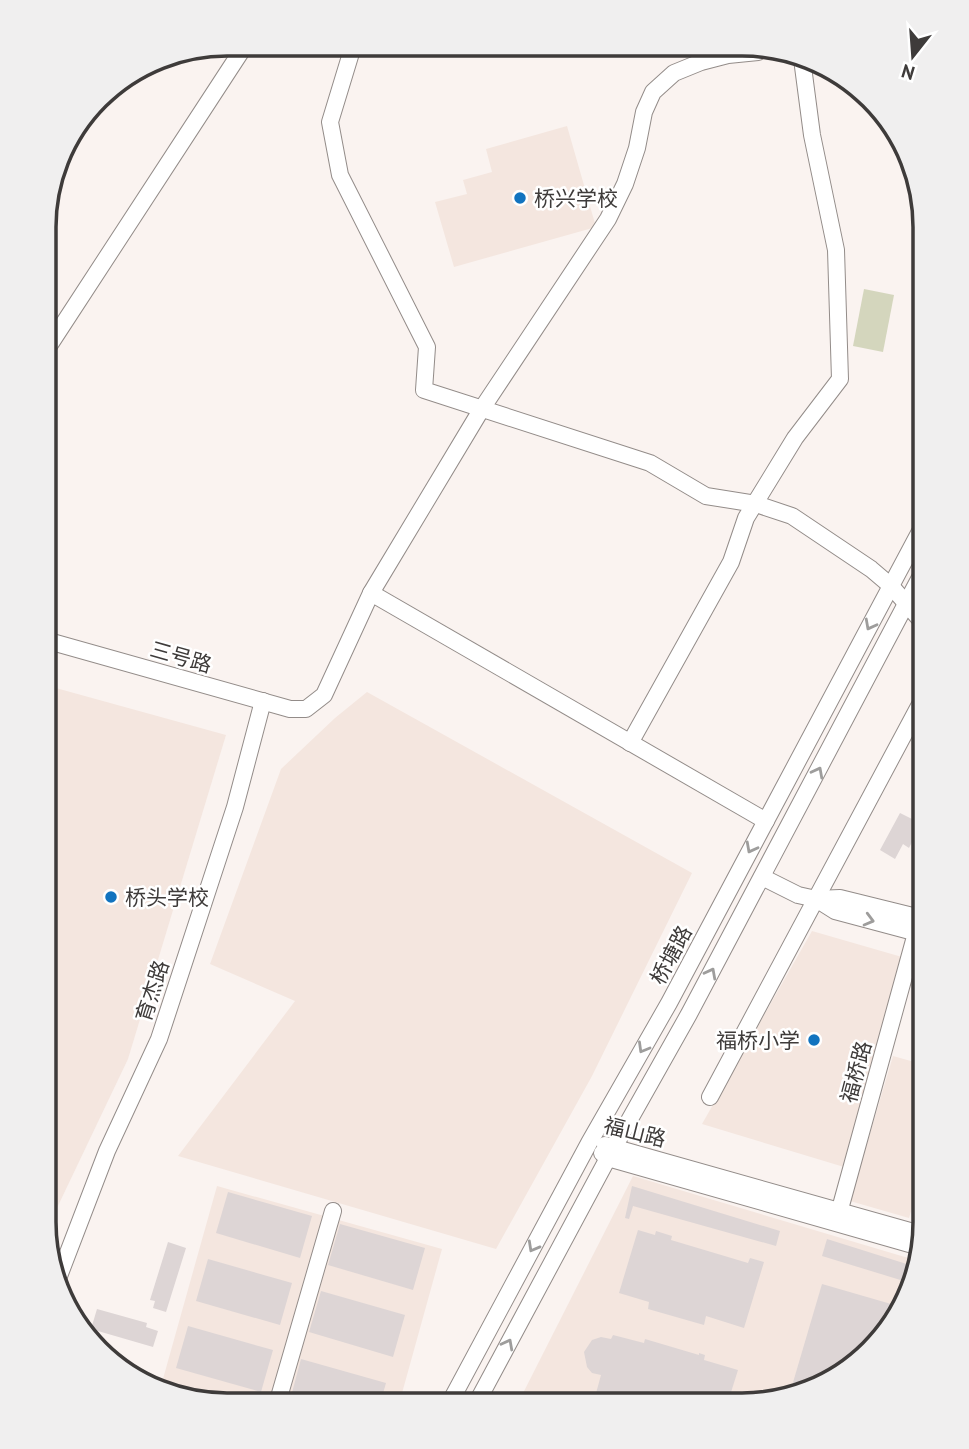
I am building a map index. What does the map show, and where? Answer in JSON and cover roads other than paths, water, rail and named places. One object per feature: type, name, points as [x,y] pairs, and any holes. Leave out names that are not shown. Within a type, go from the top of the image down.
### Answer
[{"type":"street","points":[[56,335],[238,56]]},
{"type":"street","points":[[348,56],[330,122],[340,175],[427,346],[424,390],[650,463],[706,496],[756,504],[792,516],[871,569],[891,586],[913,612]]},
{"type":"street","points":[[727,56],[674,72],[653,92],[644,112],[637,148],[625,184],[608,219],[481,410],[371,593],[766,821]]},
{"type":"street","points":[[630,743],[731,562],[747,519],[795,438],[840,379],[836,250],[812,135],[803,68]]},
{"type":"street","name":"桥塘路","points":[[455,1393],[589,1143],[669,1003],[913,545]]},
{"type":"street","name":"桥塘路","points":[[482,1393],[689,1014],[913,591]]},
{"type":"street","name":"三号路","points":[[56,643],[290,709],[306,709],[324,695],[371,593]]},
{"type":"street","name":"育杰路","points":[[62,1267],[107,1151],[159,1040],[235,807],[262,701]]},
{"type":"street","points":[[710,1097],[913,717]]},
{"type":"street","points":[[762,877],[798,895],[816,899],[840,898],[913,926]]},
{"type":"street","name":"福桥路","points":[[838,1217],[913,960]]},
{"type":"street","name":"福山路","points":[[589,1143],[611,1153],[838,1217],[913,1233]]},
{"type":"street","points":[[280,1393],[333,1211]]},
{"type":"street","name":"福山路","points":[[838,1217],[912,1244]]},
{"type":"place","name":"桥兴学校","points":[[520,198]]},
{"type":"place","name":"桥头学校","points":[[111,897]]},
{"type":"place","name":"福桥小学","points":[[814,1040]]}]
